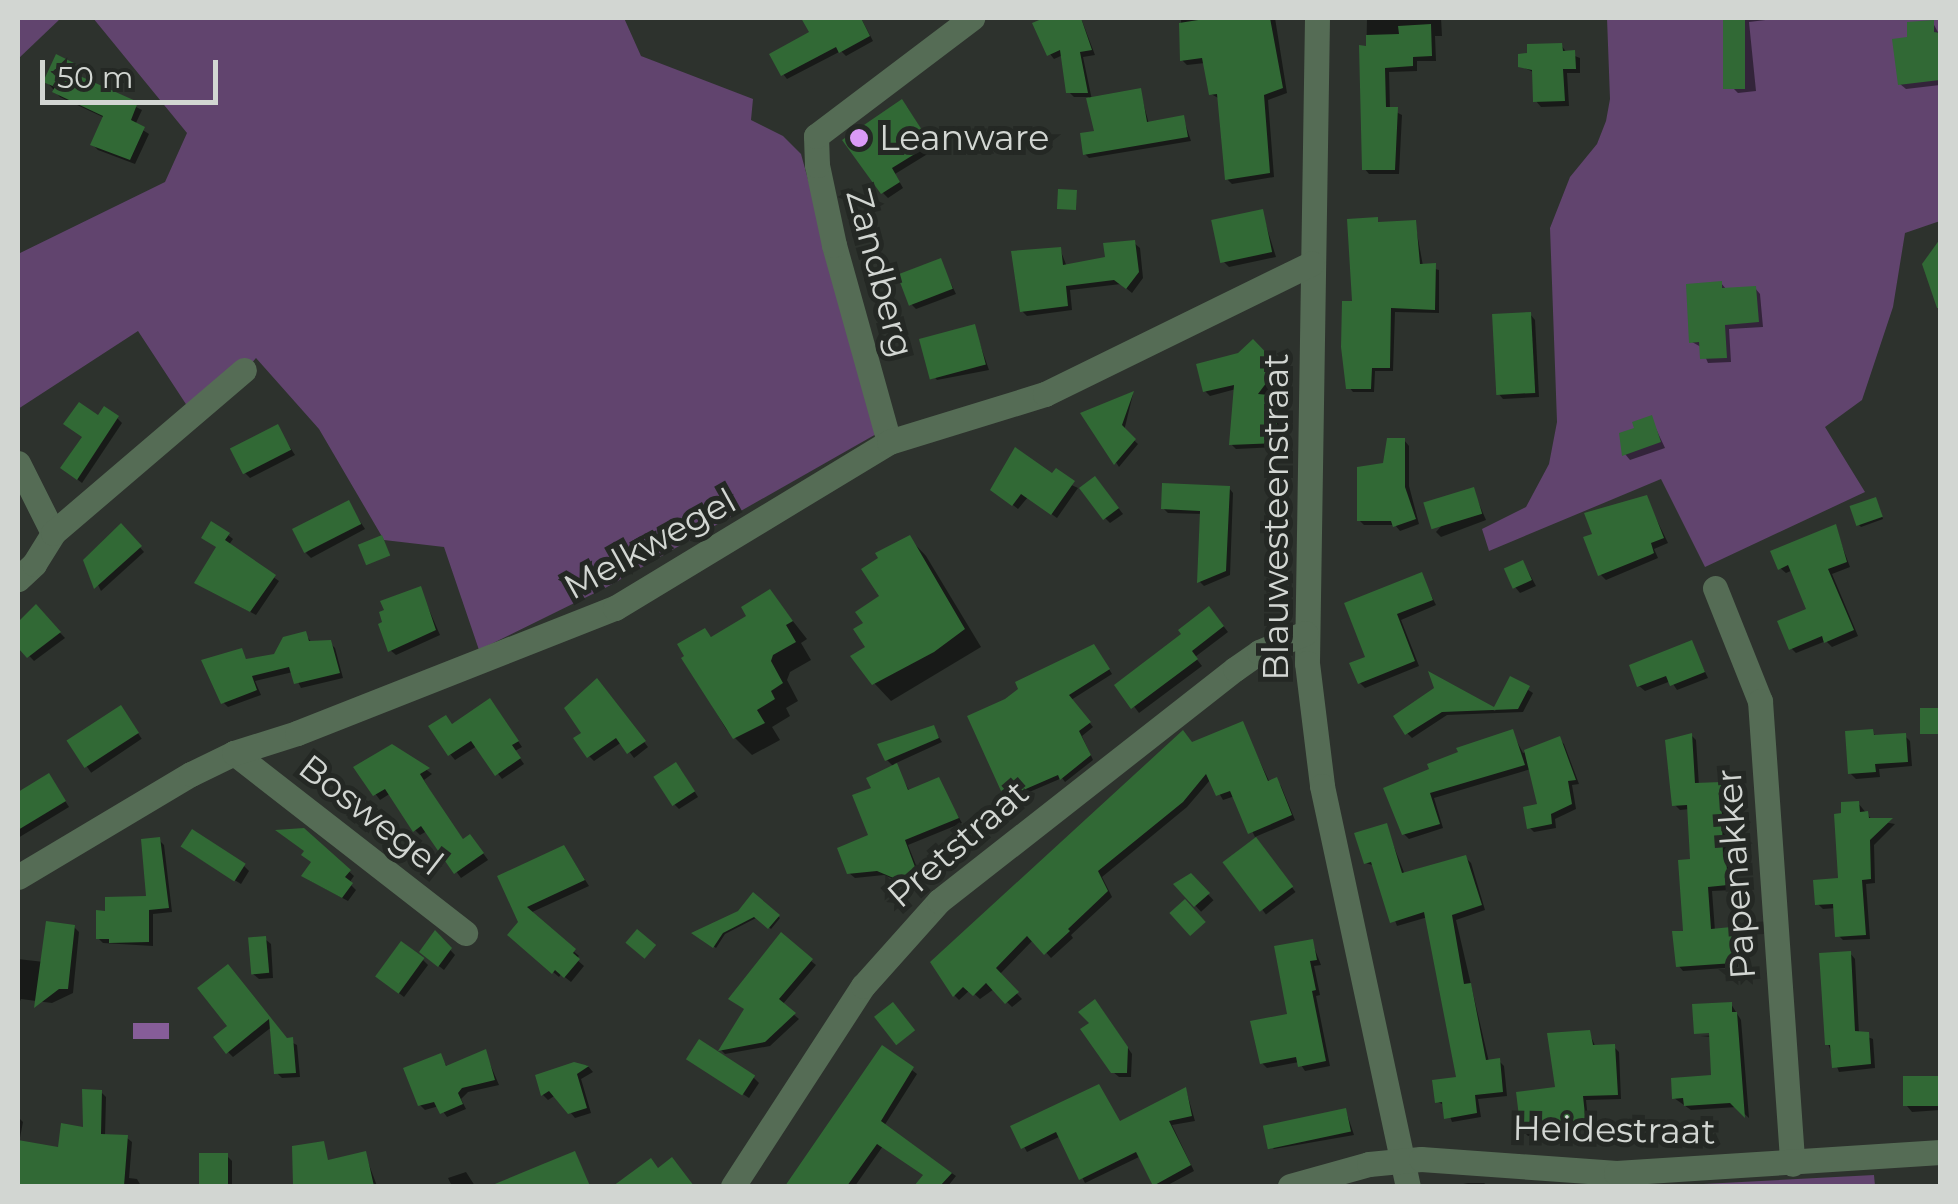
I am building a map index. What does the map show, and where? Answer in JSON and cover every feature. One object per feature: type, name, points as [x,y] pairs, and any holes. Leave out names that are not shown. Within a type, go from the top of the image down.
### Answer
[{"type":"street","name":"Zandberg","points":[[889,442],[834,245],[817,165],[816,136],[972,18]]},
{"type":"street","name":"Blauwesteenstraat","points":[[1317,18],[1305,633],[1322,786],[1408,1186]]},
{"type":"street","name":"Melkwegel","points":[[18,877],[190,774],[234,753],[297,733],[615,608],[889,442],[1046,394],[1312,264]]},
{"type":"street","points":[[18,579],[34,564],[53,533],[244,370]]},
{"type":"street","points":[[18,463],[53,533]]},
{"type":"street","name":"Papenakker","points":[[1716,588],[1760,701],[1792,1164]]},
{"type":"street","name":"Pretstraat","points":[[733,1186],[864,986],[939,901],[1234,670],[1259,652],[1305,633]]},
{"type":"street","name":"Boswegel","points":[[234,753],[465,933]]},
{"type":"street","name":"Heidestraat","points":[[1290,1186],[1369,1164],[1401,1161],[1462,1160],[1616,1173],[1940,1152]]},
{"type":"shaded area","points":[[18,18],[61,18],[18,59]]},
{"type":"shaded area","points":[[93,18],[624,18],[641,56],[753,99],[751,120],[783,136],[801,154],[878,433],[607,587],[479,650],[444,547],[384,540],[319,429],[256,358],[199,424],[138,331],[18,409],[18,254],[165,182],[187,133]]},
{"type":"shaded area","points":[[1607,18],[1940,18],[1940,221],[1905,233],[1893,307],[1862,400],[1825,427],[1865,492],[1705,567],[1661,479],[1489,551],[1482,529],[1526,507],[1549,464],[1557,422],[1550,228],[1570,177],[1597,144],[1606,121],[1610,99]]},
{"type":"shaded area","points":[[133,1023],[169,1023],[169,1039],[133,1039]]},
{"type":"shaded area","points":[[1874,1175],[1875,1186],[1703,1184]]},
{"type":"building","points":[[801,18],[861,18],[870,36],[839,53],[836,47],[781,76],[769,54],[809,32]]},
{"type":"building","points":[[1044,18],[1081,18],[1092,50],[1080,52],[1088,93],[1066,93],[1060,50],[1047,56],[1032,23]]},
{"type":"building","points":[[1211,18],[1270,18],[1283,88],[1264,95],[1270,173],[1225,180],[1217,94],[1209,95],[1202,58],[1180,61],[1179,23]]},
{"type":"building","points":[[1723,18],[1745,18],[1745,89],[1723,89]]},
{"type":"building","points":[[1934,20],[1934,32],[1940,33],[1940,80],[1898,85],[1892,39],[1907,37],[1907,22]]},
{"type":"building","points":[[1431,24],[1432,56],[1413,57],[1413,66],[1385,68],[1386,107],[1398,107],[1395,170],[1362,170],[1359,45],[1366,46],[1366,35],[1399,34],[1398,26]]},
{"type":"building","points":[[1562,43],[1563,51],[1575,50],[1576,69],[1563,69],[1565,101],[1533,102],[1532,70],[1518,67],[1518,54],[1527,53],[1527,44]]},
{"type":"building","points":[[56,54],[76,64],[73,73],[138,102],[131,120],[145,127],[130,160],[90,145],[103,116],[52,92],[55,87],[43,82]]},
{"type":"building","points":[[1141,88],[1147,122],[1184,115],[1188,137],[1083,155],[1080,133],[1094,131],[1086,98]]},
{"type":"building","points":[[902,99],[931,144],[892,168],[900,182],[881,194],[842,140]]},
{"type":"building","points":[[1058,189],[1077,190],[1076,210],[1057,209]]},
{"type":"building","points":[[1263,209],[1272,252],[1220,263],[1211,220]]},
{"type":"building","points":[[1378,217],[1378,222],[1416,220],[1420,264],[1436,263],[1435,310],[1391,308],[1390,368],[1372,368],[1371,389],[1346,389],[1341,347],[1342,301],[1352,301],[1347,219]]},
{"type":"building","points":[[1940,239],[1940,308],[1937,308],[1922,264]]},
{"type":"building","points":[[1135,240],[1139,272],[1126,289],[1114,280],[1066,286],[1068,306],[1020,312],[1011,251],[1061,247],[1063,265],[1105,257],[1103,243]]},
{"type":"building","points":[[941,258],[953,289],[909,306],[897,275]]},
{"type":"building","points":[[1722,281],[1722,288],[1756,286],[1759,322],[1725,325],[1727,358],[1700,359],[1699,342],[1689,343],[1686,284]]},
{"type":"building","points":[[1531,312],[1535,393],[1496,395],[1492,314]]},
{"type":"building","points":[[975,324],[986,365],[930,380],[919,339]]},
{"type":"building","points":[[1253,339],[1279,366],[1258,394],[1279,396],[1275,443],[1229,445],[1234,385],[1203,392],[1196,364],[1238,353]]},
{"type":"building","points":[[1134,391],[1122,425],[1136,439],[1114,465],[1080,413]]},
{"type":"building","points":[[79,402],[98,415],[104,406],[119,416],[77,480],[60,468],[82,437],[63,424]]},
{"type":"building","points":[[1652,415],[1661,442],[1622,456],[1619,433],[1634,428],[1632,422]]},
{"type":"building","points":[[278,424],[291,450],[243,474],[230,449]]},
{"type":"building","points":[[1387,438],[1405,438],[1405,487],[1416,519],[1393,527],[1391,521],[1357,521],[1357,467],[1383,463]]},
{"type":"building","points":[[1015,447],[1052,473],[1056,468],[1075,481],[1051,515],[1021,494],[1012,506],[990,490]]},
{"type":"building","points":[[1095,476],[1119,508],[1103,520],[1079,488]]},
{"type":"building","points":[[1162,483],[1230,486],[1226,571],[1197,583],[1200,511],[1161,509]]},
{"type":"building","points":[[1474,487],[1482,514],[1432,529],[1423,502]]},
{"type":"building","points":[[1647,495],[1664,538],[1651,543],[1654,553],[1598,576],[1583,537],[1592,534],[1584,513]]},
{"type":"building","points":[[1876,497],[1883,517],[1856,526],[1850,506]]},
{"type":"building","points":[[349,500],[361,524],[304,553],[292,529]]},
{"type":"building","points":[[211,521],[230,533],[225,540],[276,575],[250,612],[194,583],[216,547],[201,538]]},
{"type":"building","points":[[121,523],[142,546],[94,589],[83,560]]},
{"type":"building","points":[[1836,524],[1847,562],[1828,569],[1854,630],[1824,643],[1822,636],[1789,650],[1777,621],[1806,609],[1788,565],[1778,570],[1770,551]]},
{"type":"building","points":[[382,535],[390,555],[366,565],[358,545]]},
{"type":"building","points":[[910,535],[965,629],[934,652],[872,685],[850,656],[865,647],[853,629],[863,623],[855,612],[879,596],[861,569],[878,558],[875,553]]},
{"type":"building","points":[[1523,560],[1532,580],[1513,589],[1504,569]]},
{"type":"building","points":[[1422,572],[1433,600],[1397,614],[1415,661],[1358,684],[1349,663],[1365,657],[1344,603]]},
{"type":"building","points":[[421,586],[436,630],[388,652],[378,624],[382,622],[379,612],[384,610],[380,601]]},
{"type":"building","points":[[770,589],[793,621],[786,625],[796,642],[773,655],[771,661],[783,683],[771,691],[775,699],[757,710],[765,723],[733,739],[681,658],[684,656],[677,644],[705,628],[711,637],[746,616],[741,607]]},
{"type":"building","points":[[36,604],[61,632],[27,658],[18,648],[18,622]]},
{"type":"building","points":[[1209,606],[1224,626],[1192,651],[1198,659],[1131,709],[1114,685],[1181,634],[1178,630]]},
{"type":"building","points":[[306,631],[309,641],[331,640],[340,673],[294,684],[289,667],[252,676],[257,690],[221,704],[201,660],[242,648],[246,659],[274,654],[283,637]]},
{"type":"building","points":[[1692,640],[1705,672],[1670,686],[1666,676],[1637,687],[1629,665]]},
{"type":"building","points":[[1094,644],[1110,669],[1069,695],[1091,722],[1079,731],[1091,755],[1060,780],[1058,775],[1014,794],[1011,787],[1001,791],[967,716],[1005,699],[1018,689],[1015,682]]},
{"type":"building","points":[[1428,671],[1494,707],[1510,676],[1530,686],[1518,709],[1442,712],[1405,735],[1393,716],[1434,688]]},
{"type":"building","points":[[597,678],[646,741],[627,754],[616,738],[587,758],[573,738],[581,733],[564,708]]},
{"type":"building","points":[[490,698],[519,741],[512,745],[521,758],[495,776],[471,741],[448,756],[428,726],[446,715],[452,724]]},
{"type":"building","points":[[121,705],[139,733],[84,768],[66,740]]},
{"type":"building","points":[[1920,708],[1940,708],[1940,734],[1920,734]]},
{"type":"building","points":[[1243,721],[1268,781],[1277,777],[1292,815],[1248,834],[1230,791],[1216,796],[1206,774],[1183,802],[1098,871],[1108,891],[1070,931],[1044,955],[1027,936],[996,968],[1019,992],[1005,1004],[986,983],[973,996],[963,987],[953,997],[930,962],[1183,730],[1192,742]]},
{"type":"building","points":[[934,725],[939,738],[885,761],[877,744]]},
{"type":"building","points":[[1513,729],[1525,765],[1430,793],[1440,824],[1402,835],[1383,788],[1429,769],[1427,764],[1458,752],[1456,748]]},
{"type":"building","points":[[1873,729],[1874,735],[1906,733],[1908,762],[1875,764],[1876,772],[1848,774],[1845,731]]},
{"type":"building","points":[[1692,733],[1695,783],[1721,782],[1723,857],[1728,885],[1708,887],[1711,929],[1731,927],[1734,963],[1676,967],[1672,931],[1683,931],[1678,860],[1690,859],[1687,805],[1672,806],[1665,740]]},
{"type":"building","points":[[1560,736],[1576,780],[1568,781],[1572,804],[1551,814],[1552,824],[1527,829],[1523,807],[1537,804],[1524,750]]},
{"type":"building","points":[[392,744],[430,768],[420,774],[430,790],[463,839],[470,834],[484,853],[454,874],[421,826],[413,832],[385,789],[373,796],[353,767]]},
{"type":"building","points":[[676,762],[695,791],[672,806],[653,777]]},
{"type":"building","points":[[897,763],[908,790],[939,777],[959,818],[905,840],[924,891],[877,871],[847,874],[837,848],[868,835],[852,795],[871,788],[866,778]]},
{"type":"building","points":[[49,773],[66,801],[18,830],[18,792]]},
{"type":"building","points":[[1859,801],[1860,812],[1868,811],[1869,818],[1893,818],[1870,840],[1871,879],[1862,880],[1866,935],[1835,937],[1833,904],[1815,905],[1813,880],[1838,878],[1834,814],[1841,813],[1841,802]]},
{"type":"building","points":[[1387,823],[1402,873],[1466,855],[1482,905],[1452,915],[1464,984],[1471,983],[1486,1060],[1500,1058],[1503,1092],[1475,1095],[1477,1113],[1444,1119],[1442,1102],[1435,1103],[1432,1080],[1456,1077],[1424,912],[1390,923],[1371,862],[1364,864],[1354,833]]},
{"type":"building","points":[[304,828],[351,870],[345,877],[353,883],[342,898],[301,876],[311,862],[301,855],[304,851],[275,830]]},
{"type":"building","points":[[192,829],[246,864],[234,881],[181,847]]},
{"type":"building","points":[[160,837],[169,908],[149,910],[149,942],[109,943],[109,939],[96,939],[96,910],[105,911],[105,897],[146,896],[141,839]]},
{"type":"building","points":[[1256,837],[1293,887],[1260,912],[1222,862]]},
{"type":"building","points":[[564,845],[585,880],[527,907],[576,949],[573,953],[580,959],[564,978],[555,970],[552,974],[507,935],[518,922],[497,876]]},
{"type":"building","points":[[1191,873],[1210,893],[1194,907],[1173,884]]},
{"type":"building","points":[[753,892],[780,915],[768,929],[754,917],[723,933],[713,948],[691,933],[738,911]]},
{"type":"building","points":[[1185,899],[1206,922],[1190,936],[1169,913]]},
{"type":"building","points":[[46,921],[75,925],[68,989],[59,989],[34,1008]]},
{"type":"building","points":[[637,929],[656,945],[645,959],[625,943]]},
{"type":"building","points":[[435,930],[452,948],[438,967],[419,952]]},
{"type":"building","points":[[781,932],[813,959],[779,999],[796,1013],[765,1042],[718,1051],[744,1009],[728,999]]},
{"type":"building","points":[[266,936],[269,973],[251,974],[248,938]]},
{"type":"building","points":[[1313,939],[1317,960],[1310,961],[1316,990],[1312,991],[1326,1061],[1298,1067],[1296,1057],[1260,1064],[1250,1021],[1287,1014],[1274,946]]},
{"type":"building","points":[[401,941],[424,958],[399,994],[375,977]]},
{"type":"building","points":[[1851,951],[1855,1031],[1869,1032],[1871,1064],[1832,1068],[1830,1045],[1825,1045],[1819,953]]},
{"type":"building","points":[[228,964],[287,1038],[293,1037],[296,1073],[274,1074],[269,1019],[226,1054],[213,1037],[227,1026],[197,988]]},
{"type":"building","points":[[1095,999],[1128,1047],[1127,1073],[1111,1073],[1080,1029],[1089,1023],[1078,1012]]},
{"type":"building","points":[[893,1002],[915,1030],[896,1045],[874,1017]]},
{"type":"building","points":[[1732,1002],[1732,1012],[1737,1012],[1745,1118],[1730,1103],[1684,1106],[1683,1098],[1672,1099],[1671,1078],[1711,1075],[1709,1033],[1694,1034],[1692,1004]]},
{"type":"building","points":[[1590,1030],[1593,1045],[1615,1044],[1618,1095],[1583,1096],[1586,1124],[1521,1133],[1516,1092],[1555,1087],[1547,1033]]},
{"type":"building","points":[[699,1039],[755,1075],[742,1096],[686,1059]]},
{"type":"building","points":[[882,1045],[914,1067],[881,1121],[952,1173],[940,1186],[914,1186],[923,1175],[877,1144],[847,1186],[785,1186]]},
{"type":"building","points":[[486,1049],[495,1080],[462,1088],[458,1093],[463,1104],[440,1114],[434,1102],[418,1106],[403,1068],[441,1053],[446,1066]]},
{"type":"building","points":[[574,1062],[589,1066],[577,1074],[587,1108],[568,1114],[549,1091],[541,1096],[535,1075]]},
{"type":"building","points":[[1903,1076],[1940,1076],[1940,1106],[1903,1106]]},
{"type":"building","points":[[1099,1084],[1120,1121],[1186,1087],[1192,1116],[1169,1121],[1191,1165],[1153,1186],[1136,1152],[1079,1180],[1056,1132],[1021,1149],[1010,1126]]},
{"type":"building","points":[[82,1089],[102,1090],[101,1134],[128,1135],[124,1186],[18,1186],[18,1140],[58,1147],[61,1123],[83,1127]]},
{"type":"building","points":[[1346,1108],[1351,1131],[1268,1149],[1263,1126]]},
{"type":"building","points":[[324,1141],[328,1160],[366,1151],[374,1186],[293,1186],[292,1146]]},
{"type":"building","points":[[575,1151],[590,1186],[490,1186],[543,1164]]},
{"type":"building","points":[[199,1153],[228,1153],[228,1186],[199,1186]]},
{"type":"building","points":[[672,1157],[694,1186],[613,1186],[651,1158],[658,1168]]},
{"type":"place","name":"Leanware","points":[[859,138]]}]
